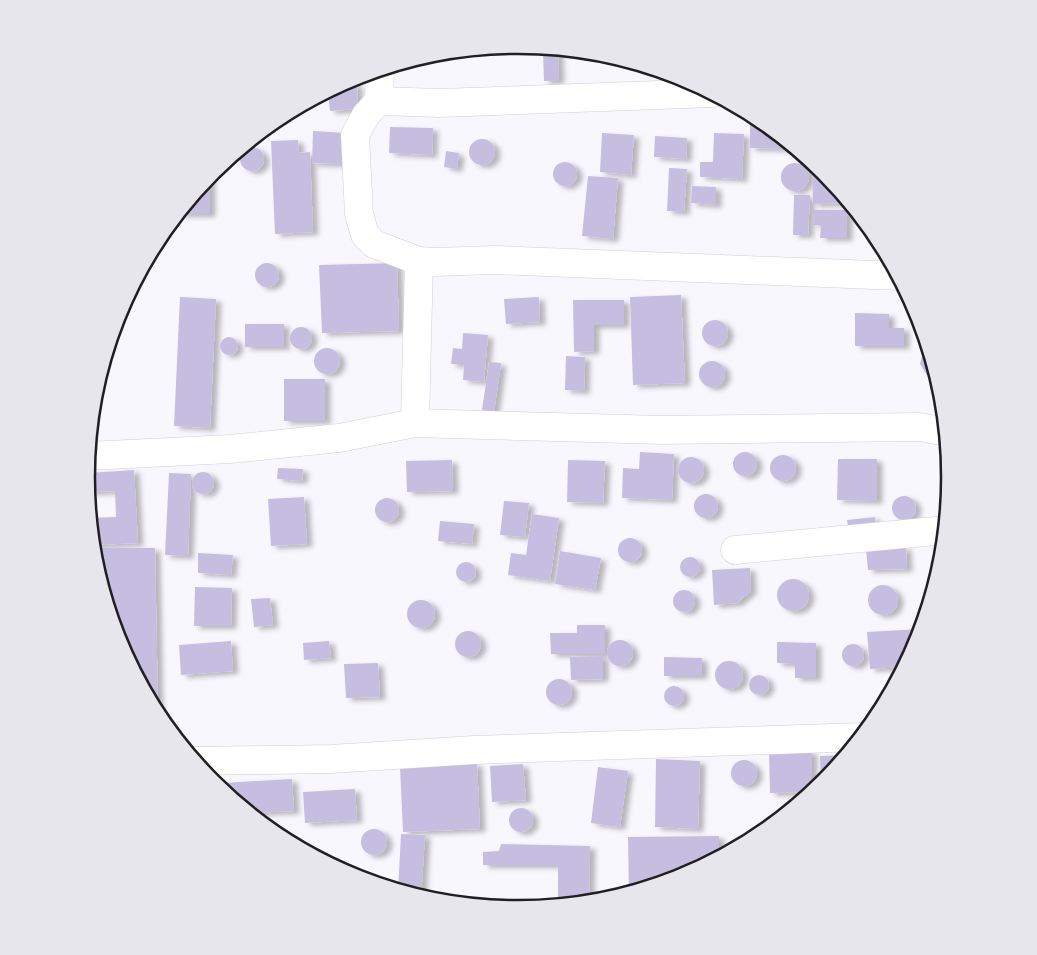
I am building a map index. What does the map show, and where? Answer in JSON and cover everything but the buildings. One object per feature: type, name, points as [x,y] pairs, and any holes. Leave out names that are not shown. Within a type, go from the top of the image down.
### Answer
[{"type":"street","points":[[380,77],[379,101],[366,115],[356,134],[359,214],[365,235],[374,244],[419,261],[434,262],[494,260],[891,276]]},
{"type":"street","points":[[379,101],[440,103],[700,94]]},
{"type":"street","points":[[415,423],[419,261]]},
{"type":"street","points":[[96,456],[239,448],[340,438],[415,423],[662,430],[920,427],[940,431]]},
{"type":"street","points":[[735,550],[939,531]]},
{"type":"street","points":[[204,761],[331,759],[474,750],[853,737]]}]
